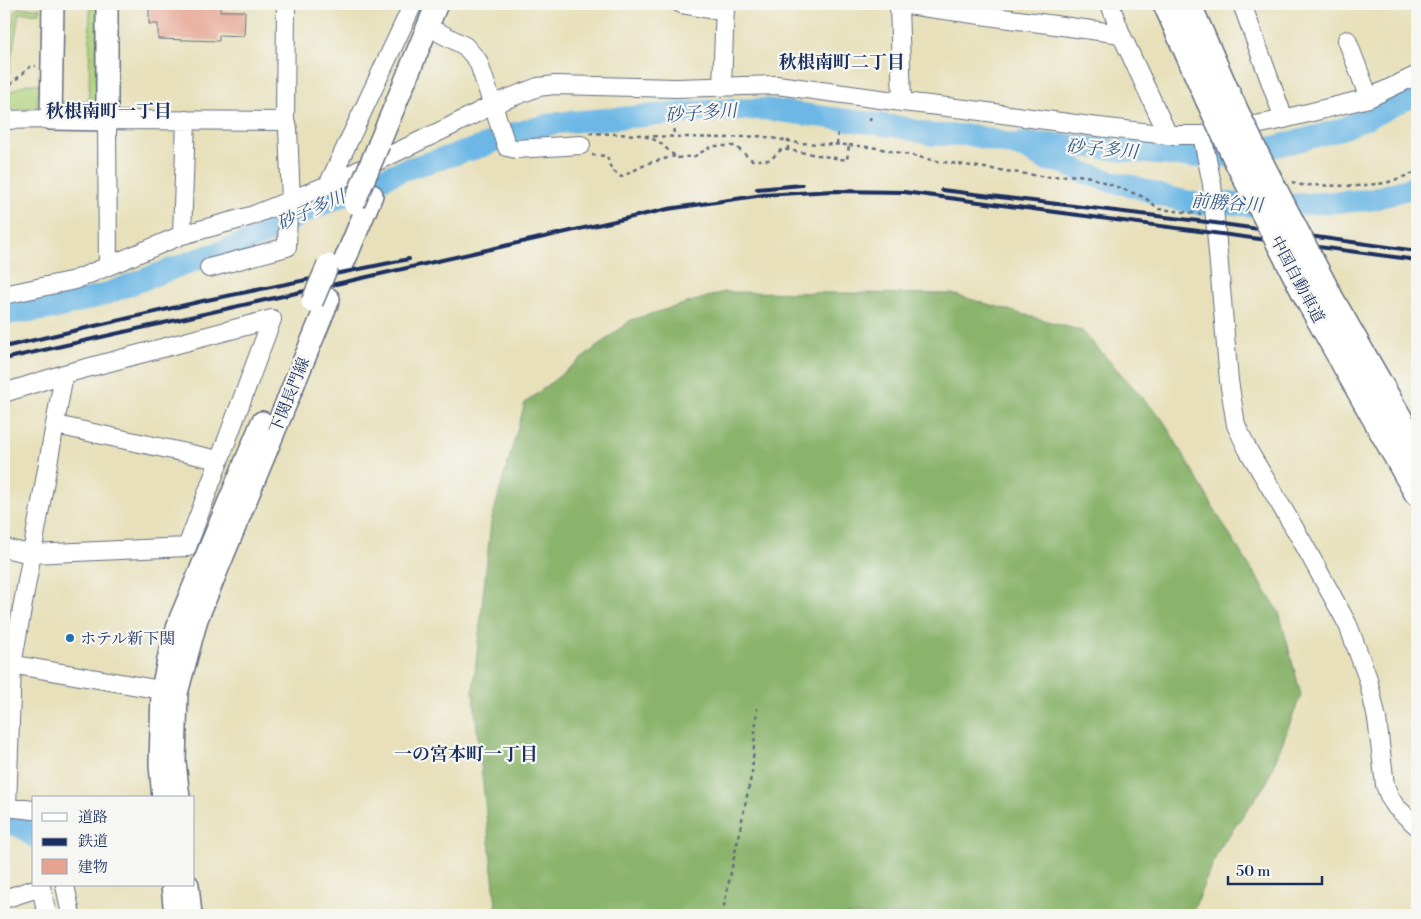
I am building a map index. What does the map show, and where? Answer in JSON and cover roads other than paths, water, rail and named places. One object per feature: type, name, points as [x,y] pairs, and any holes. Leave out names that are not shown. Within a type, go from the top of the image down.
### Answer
[{"type":"highway","name":"中国自動車道","points":[[1166,4],[1299,239],[1321,301],[1417,494]]},
{"type":"highway","name":"中国自動車道","points":[[1188,4],[1218,97]]},
{"type":"highway","name":"中国自動車道","points":[[1321,301],[1417,449]]},
{"type":"main road","points":[[53,4],[51,119],[107,120],[107,4]]},
{"type":"main road","name":"下関長門線","points":[[163,796],[160,765],[170,691],[321,300],[387,142],[437,4]]},
{"type":"main road","name":"下関長門線","points":[[387,142],[453,4]]},
{"type":"main road","name":"下関長門線","points":[[170,691],[179,796]]},
{"type":"main road","points":[[172,886],[174,915]]},
{"type":"main road","points":[[188,886],[191,915]]},
{"type":"street","points":[[209,268],[287,247],[290,205],[288,128],[285,121],[286,4]]},
{"type":"street","points":[[328,185],[413,4]]},
{"type":"street","points":[[681,4],[725,8],[722,87]]},
{"type":"street","points":[[902,102],[900,4],[987,10],[1121,34]]},
{"type":"street","points":[[1110,4],[1121,34],[1168,135]]},
{"type":"street","points":[[1242,4],[1277,121]]},
{"type":"street","points":[[440,33],[465,46],[478,61],[507,147],[516,149],[581,145]]},
{"type":"street","points":[[1347,40],[1369,98]]},
{"type":"street","points":[[4,295],[75,280],[182,235],[290,205],[449,127],[496,112],[538,86],[676,88],[777,85],[1203,139],[1369,98],[1417,75]]},
{"type":"street","points":[[4,120],[51,119]]},
{"type":"street","points":[[108,266],[107,120],[285,121]]},
{"type":"street","points":[[182,235],[186,120]]},
{"type":"street","points":[[1203,139],[1212,193],[1210,213],[1236,425],[1248,450],[1302,540],[1348,626],[1368,679],[1377,718],[1384,785],[1396,807],[1417,826]]},
{"type":"street","points":[[4,393],[64,374],[272,319],[187,547],[31,554],[4,548]]},
{"type":"street","points":[[32,810],[5,807],[8,664],[56,425],[64,374]]},
{"type":"street","points":[[56,425],[219,460]]},
{"type":"street","points":[[8,664],[170,691]]},
{"type":"street","points":[[65,886],[72,915]]},
{"type":"street","points":[[4,898],[41,888],[47,915]]},
{"type":"waterway","name":"砂子多川","points":[[1023,143],[1067,145],[1179,156],[1225,156],[1274,147],[1341,129],[1371,117],[1417,94]]},
{"type":"waterway","name":"砂子多川","points":[[4,314],[57,308],[103,295],[263,235],[305,212],[403,170],[480,147],[512,134],[556,123],[719,110],[764,109],[900,127],[933,135],[971,135],[1013,145],[1046,160],[1062,162],[1082,172],[1116,183],[1199,204],[1230,203],[1257,207],[1370,200],[1417,186]]},
{"type":"waterway","points":[[4,821],[25,829],[32,835]]},
{"type":"railway","points":[[757,189],[802,185]]},
{"type":"railway","points":[[942,190],[1215,223],[1417,251]]},
{"type":"railway","points":[[4,359],[668,209],[763,195],[833,191],[904,192],[1417,260]]},
{"type":"railway","points":[[4,347],[207,300],[409,259]]},
{"type":"place","name":"ホテル新下関","points":[[70,638]]},
{"type":"district","name":"秋根南町二丁目","points":[[842,62]]},
{"type":"district","name":"秋根南町一丁目","points":[[109,111]]},
{"type":"district","name":"一の宮本町一丁目","points":[[466,754]]},
{"type":"water label","name":"前勝谷川","points":[[1227,203]]}]
